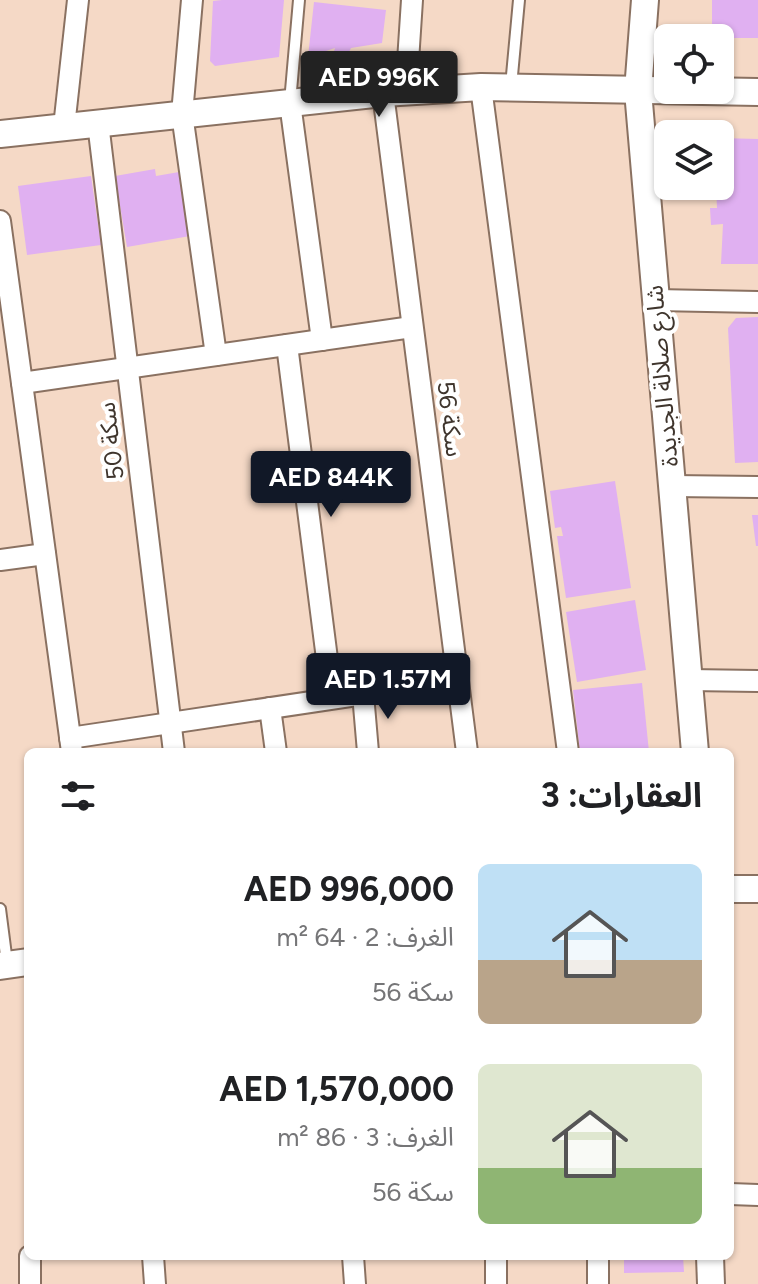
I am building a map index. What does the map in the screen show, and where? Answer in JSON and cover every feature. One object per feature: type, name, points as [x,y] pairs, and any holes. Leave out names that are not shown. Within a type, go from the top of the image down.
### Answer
[{"type":"street","points":[[64,127],[78,0]]},
{"type":"street","points":[[192,0],[182,114],[216,355]]},
{"type":"street","name":"سكة 56","points":[[412,0],[394,92],[412,327],[466,748]]},
{"type":"street","name":"شارع صلالة الجديدة","points":[[645,0],[638,91],[695,748]]},
{"type":"street","points":[[0,134],[394,92],[481,87],[758,92]]},
{"type":"street","points":[[481,87],[567,748]]},
{"type":"street","points":[[290,103],[322,340]]},
{"type":"street","name":"سكة 50","points":[[98,123],[174,748]]},
{"type":"street","points":[[0,221],[71,745],[171,723],[458,680]]},
{"type":"street","points":[[656,300],[758,302]]},
{"type":"street","points":[[22,383],[412,327]]},
{"type":"street","points":[[287,345],[332,698]]},
{"type":"street","points":[[672,486],[758,487]]},
{"type":"street","points":[[0,560],[45,554]]},
{"type":"street","points":[[689,680],[758,681]]},
{"type":"street","points":[[363,694],[368,748]]},
{"type":"street","points":[[270,708],[275,748]]},
{"type":"street","points":[[734,889],[758,889]]},
{"type":"street","points":[[734,1194],[758,1195]]},
{"type":"street","points":[[30,1260],[30,1284]]},
{"type":"street","points":[[153,1260],[155,1284]]},
{"type":"street","points":[[353,1260],[355,1284]]},
{"type":"street","points":[[496,1260],[496,1284]]},
{"type":"street","points":[[598,1260],[598,1284]]},
{"type":"street","points":[[710,1260],[711,1284]]},
{"type":"lane","points":[[290,103],[299,0]]},
{"type":"lane","points":[[511,87],[519,0]]},
{"type":"lane","points":[[0,909],[12,964]]},
{"type":"building","points":[[284,0],[279,57],[215,66],[210,61],[213,1]]},
{"type":"building","points":[[712,0],[758,0],[758,38],[734,38],[734,24],[712,24]]},
{"type":"building","points":[[314,2],[386,10],[382,43],[351,48],[349,52],[334,51],[335,48],[308,57]]},
{"type":"building","points":[[734,138],[758,139],[758,264],[721,264],[723,224],[711,225],[710,208],[717,208],[717,200],[734,200]]},
{"type":"building","points":[[155,169],[156,176],[179,172],[190,236],[127,247],[115,176]]},
{"type":"building","points":[[91,176],[101,245],[27,255],[18,186]]},
{"type":"building","points":[[758,317],[758,462],[735,463],[728,328],[736,318]]},
{"type":"building","points":[[615,481],[631,588],[566,598],[557,536],[563,536],[561,527],[555,528],[550,491]]},
{"type":"building","points":[[752,515],[758,515],[758,546],[756,546]]},
{"type":"building","points":[[635,600],[646,670],[577,682],[566,612]]},
{"type":"building","points":[[642,683],[649,748],[580,748],[573,690]]},
{"type":"building","points":[[624,1260],[683,1260],[684,1272],[624,1273]]}]
